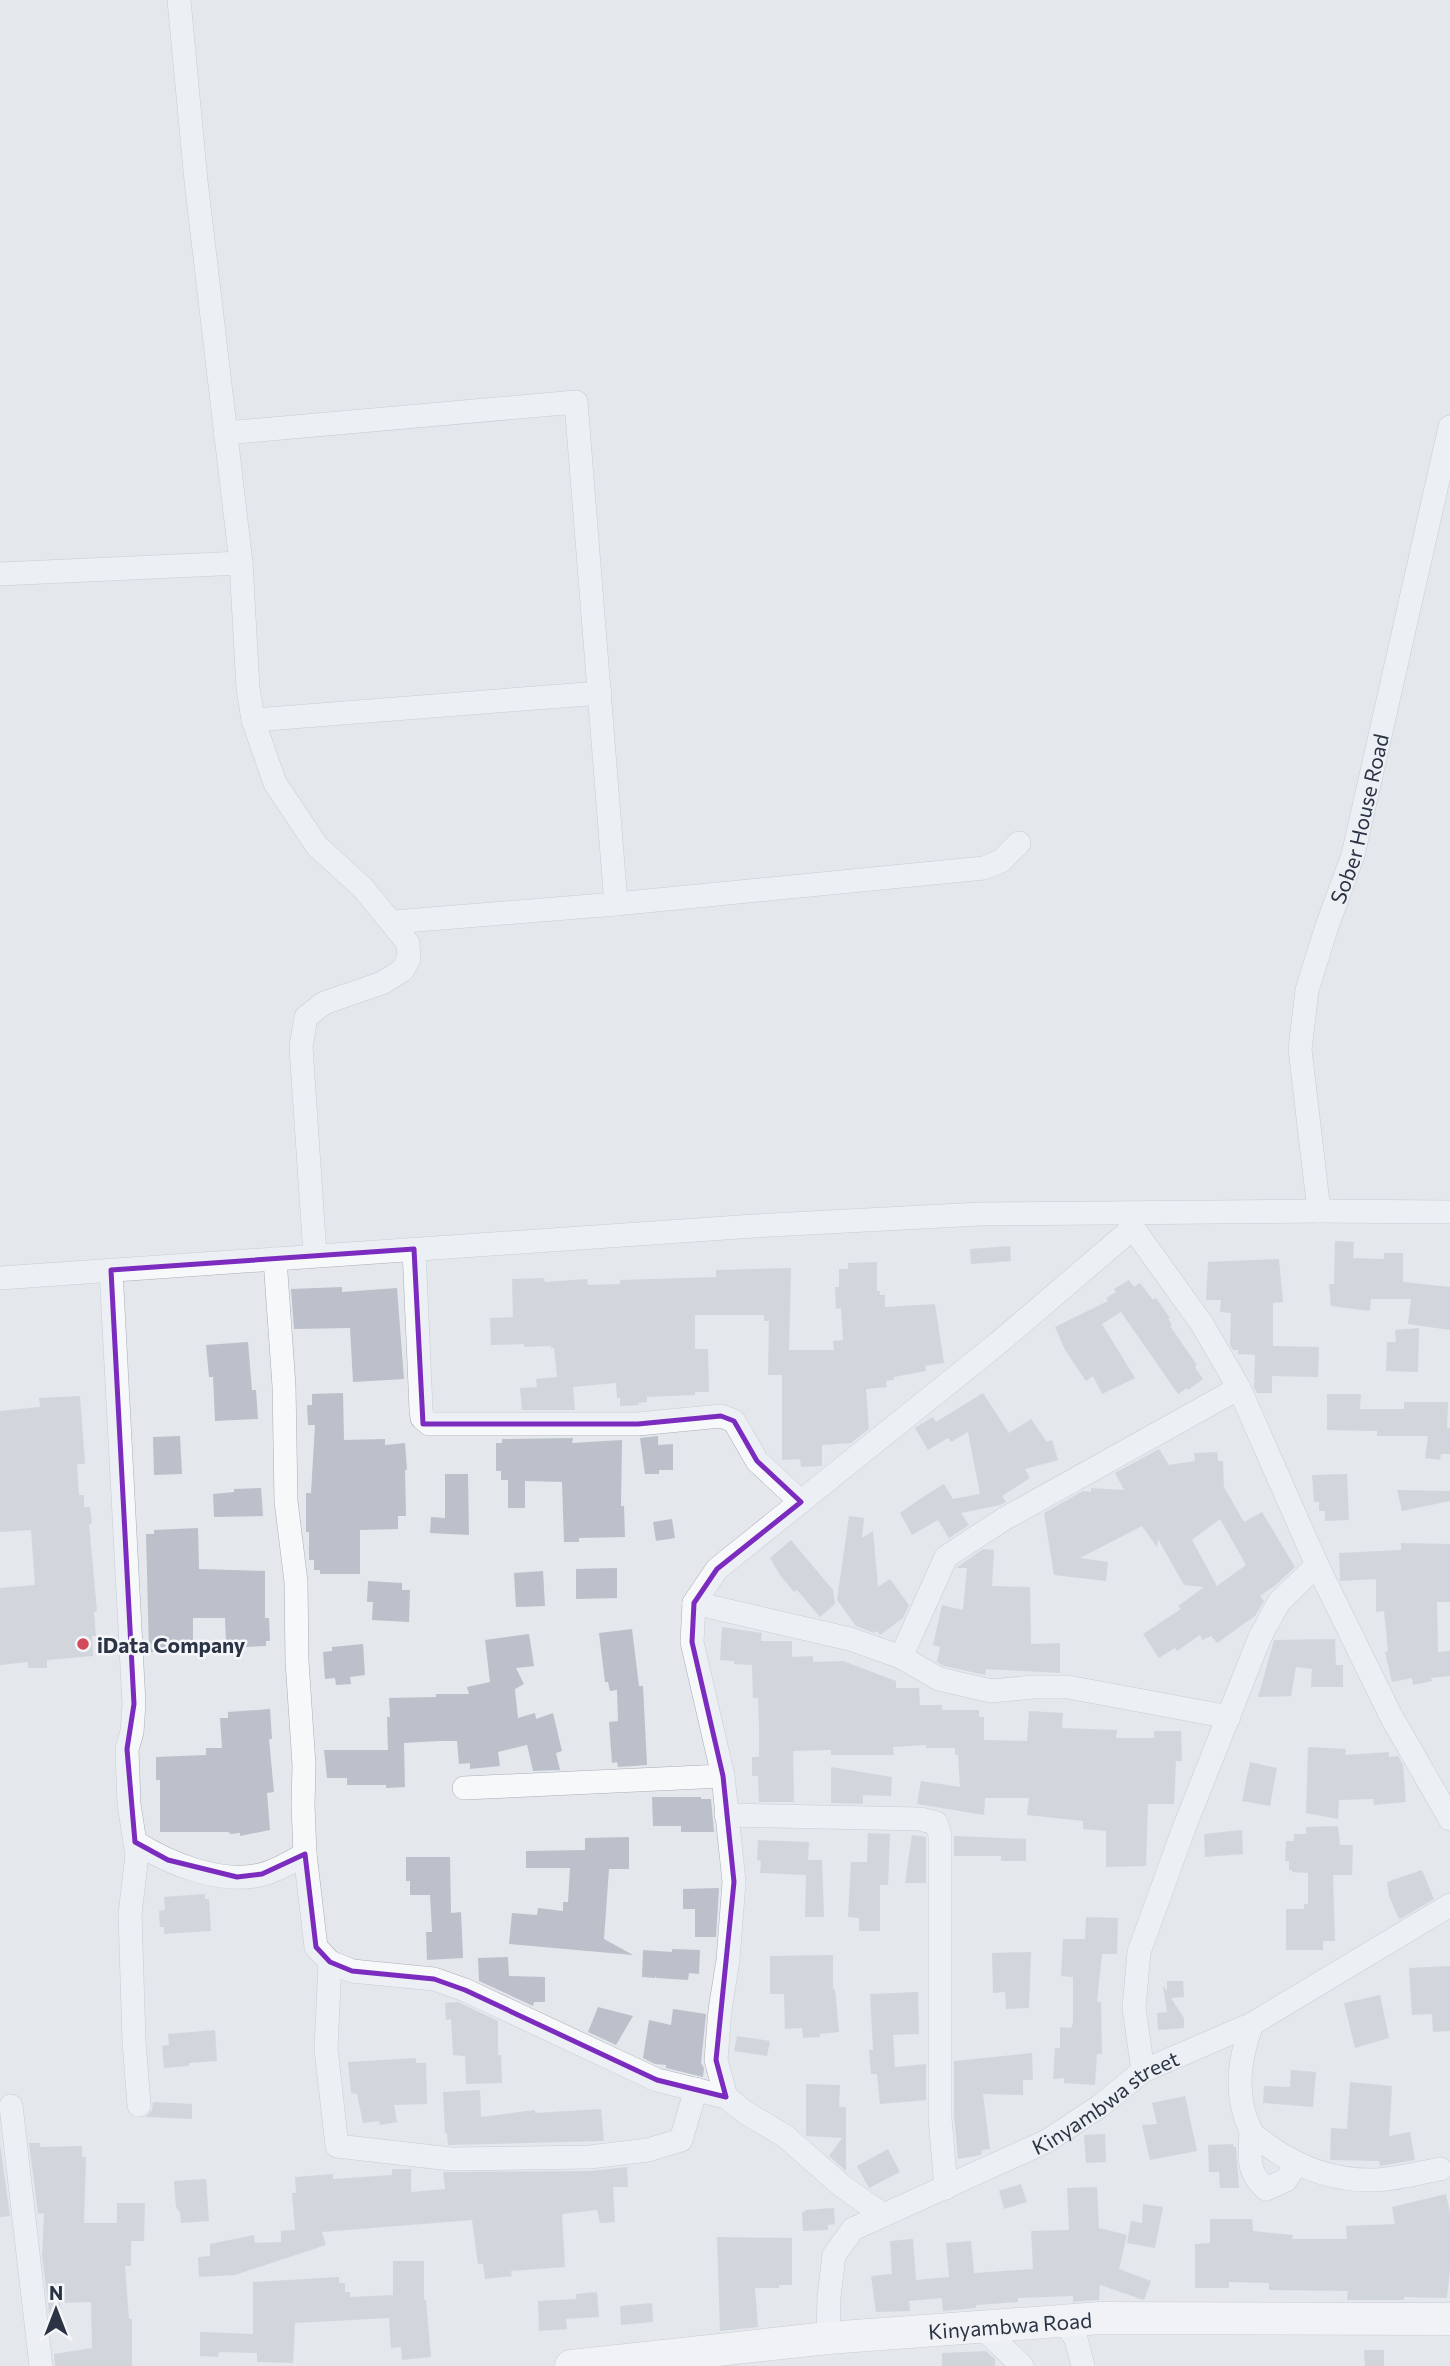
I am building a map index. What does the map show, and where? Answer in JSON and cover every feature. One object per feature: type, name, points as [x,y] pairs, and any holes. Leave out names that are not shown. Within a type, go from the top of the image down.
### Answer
[{"type":"street","points":[[179,0],[198,194],[242,564],[248,688],[253,720],[275,783],[317,846],[363,888],[408,943],[409,958],[403,970],[382,983],[324,1003],[306,1017],[301,1033],[316,1255]]},
{"type":"street","points":[[225,433],[576,402],[617,904]]},
{"type":"street","name":"Sober House Road","points":[[1319,1211],[1300,1049],[1307,990],[1353,855],[1450,431]]},
{"type":"street","points":[[0,574],[242,564]]},
{"type":"street","points":[[253,720],[600,693]]},
{"type":"street","points":[[393,922],[617,904],[984,868],[1001,861],[1019,843]]},
{"type":"street","points":[[0,1278],[754,1226],[980,1214],[1129,1221],[1319,1211],[1450,1212]]},
{"type":"street","points":[[1129,1221],[1202,1324],[1239,1388],[1317,1565],[1391,1716],[1442,1791],[1450,1819]]},
{"type":"street","points":[[726,2097],[716,2060],[734,1882],[723,1776],[692,1642],[694,1604],[717,1569],[997,1344],[1129,1221]]},
{"type":"street","points":[[414,1249],[421,1409],[422,1418],[429,1424],[638,1424],[721,1416],[734,1420],[757,1461],[801,1502]]},
{"type":"street","points":[[275,1259],[284,1386],[286,1501],[296,1582],[305,1854],[316,1947],[330,1962],[352,1971],[434,1979],[465,1990],[657,2080],[726,2097],[746,2113],[785,2136],[842,2186],[883,2215]]},
{"type":"street","points":[[111,1270],[134,1704],[132,1732],[127,1749],[136,1869],[130,1914],[139,2105]]},
{"type":"street","points":[[901,1657],[946,1557],[1004,1519],[1239,1388]]},
{"type":"street","points":[[1143,2071],[1134,2008],[1139,1952],[1184,1828],[1260,1637],[1279,1602],[1317,1565]]},
{"type":"street","points":[[694,1604],[850,1639],[901,1657],[939,1679],[991,1690],[1068,1687],[1228,1717]]},
{"type":"street","points":[[464,1788],[723,1776]]},
{"type":"street","points":[[726,1815],[920,1819],[936,1823],[940,1835],[940,2118],[946,2188]]},
{"type":"street","points":[[135,1842],[168,1860],[215,1874],[237,1877],[262,1874],[280,1868],[305,1854]]},
{"type":"street","name":"Kinyambwa street","points":[[828,2339],[834,2255],[853,2230],[1048,2141],[1100,2106],[1143,2071],[1252,2024],[1450,1905]]},
{"type":"street","points":[[330,1962],[326,2049],[337,2146],[451,2159],[590,2157],[648,2150],[681,2140],[696,2089]]},
{"type":"street","points":[[1252,2024],[1242,2052],[1240,2096],[1251,2132],[1250,2162],[1255,2178],[1266,2189],[1286,2180],[1296,2164]]},
{"type":"street","points":[[11,2106],[41,2366]]},
{"type":"street","points":[[1251,2132],[1296,2164],[1332,2176],[1377,2180],[1440,2169]]},
{"type":"street","name":"Kinyambwa Road","points":[[571,2366],[828,2339],[1063,2320],[1450,2319]]},
{"type":"street","points":[[1063,2320],[1076,2339],[1083,2366]]},
{"type":"street","points":[[982,2327],[1022,2366]]},
{"type":"highlighted area","points":[[414,1249],[423,1424],[638,1424],[721,1416],[734,1421],[757,1461],[801,1502],[717,1569],[694,1603],[692,1642],[723,1776],[734,1882],[716,2060],[726,2097],[657,2080],[465,1990],[434,1979],[352,1971],[330,1962],[316,1947],[305,1854],[262,1874],[237,1877],[168,1860],[135,1842],[127,1749],[134,1704],[111,1270]]},
{"type":"building","points":[[1335,1241],[1354,1242],[1353,1258],[1384,1259],[1384,1253],[1403,1253],[1403,1282],[1450,1287],[1450,1330],[1408,1324],[1411,1299],[1371,1299],[1370,1311],[1331,1306],[1329,1284],[1334,1284]]},
{"type":"building","points":[[1010,1246],[1011,1261],[971,1264],[970,1249]]},
{"type":"building","points":[[1279,1259],[1283,1302],[1273,1303],[1273,1346],[1319,1347],[1318,1377],[1272,1376],[1272,1393],[1257,1393],[1254,1388],[1255,1355],[1238,1354],[1238,1350],[1233,1350],[1230,1345],[1231,1313],[1220,1312],[1221,1300],[1206,1300],[1208,1262]]},
{"type":"building","points":[[877,1262],[877,1291],[880,1291],[880,1295],[885,1295],[885,1307],[935,1304],[944,1363],[925,1366],[926,1371],[894,1377],[894,1380],[886,1381],[887,1387],[866,1389],[869,1429],[851,1443],[822,1445],[822,1466],[801,1467],[800,1459],[782,1460],[782,1375],[768,1375],[769,1321],[764,1321],[764,1315],[695,1315],[695,1349],[708,1349],[709,1392],[647,1397],[647,1402],[638,1403],[639,1405],[620,1406],[616,1383],[573,1387],[575,1410],[522,1410],[520,1388],[537,1387],[536,1379],[557,1377],[554,1348],[524,1347],[524,1344],[491,1345],[490,1318],[513,1317],[512,1279],[544,1278],[545,1282],[587,1279],[588,1285],[620,1284],[620,1280],[716,1277],[716,1270],[791,1268],[789,1350],[834,1350],[833,1341],[843,1340],[841,1308],[836,1309],[835,1287],[839,1287],[839,1269],[848,1269],[848,1263]]},
{"type":"building","points":[[1129,1280],[1134,1287],[1140,1283],[1153,1300],[1156,1298],[1170,1318],[1170,1326],[1197,1365],[1195,1367],[1203,1379],[1188,1390],[1187,1388],[1178,1394],[1121,1312],[1102,1324],[1135,1378],[1102,1394],[1093,1376],[1086,1381],[1065,1350],[1055,1327],[1108,1301],[1106,1298],[1116,1292],[1114,1289]]},
{"type":"building","points":[[342,1287],[342,1292],[397,1288],[404,1379],[353,1382],[350,1328],[294,1329],[291,1289]]},
{"type":"building","points":[[1419,1328],[1418,1372],[1386,1371],[1387,1342],[1396,1342],[1395,1330]]},
{"type":"building","points":[[248,1342],[252,1390],[256,1390],[258,1419],[215,1421],[213,1377],[209,1377],[206,1345]]},
{"type":"building","points":[[343,1393],[344,1440],[385,1439],[385,1445],[405,1443],[406,1516],[398,1516],[398,1529],[360,1530],[360,1574],[320,1574],[320,1570],[314,1570],[314,1560],[309,1560],[309,1532],[306,1532],[306,1493],[311,1493],[315,1425],[308,1425],[307,1405],[312,1405],[312,1394]]},
{"type":"building","points":[[983,1393],[1009,1433],[1031,1419],[1047,1442],[1052,1440],[1058,1460],[1025,1469],[1030,1478],[1002,1496],[1006,1502],[961,1513],[969,1525],[949,1538],[938,1520],[912,1535],[900,1513],[944,1484],[953,1499],[980,1494],[968,1432],[951,1442],[948,1438],[928,1450],[915,1428],[933,1417],[936,1422]]},
{"type":"building","points":[[1327,1394],[1361,1394],[1360,1409],[1404,1409],[1404,1402],[1448,1402],[1450,1454],[1441,1454],[1440,1460],[1425,1458],[1428,1436],[1377,1436],[1377,1431],[1327,1430]]},
{"type":"building","points":[[80,1396],[85,1464],[77,1464],[79,1495],[84,1495],[84,1507],[90,1507],[92,1524],[89,1524],[97,1611],[94,1612],[96,1636],[92,1636],[93,1656],[47,1660],[47,1668],[28,1668],[28,1662],[0,1665],[0,1588],[35,1585],[31,1530],[0,1532],[0,1411],[40,1407],[39,1398]]},
{"type":"building","points":[[180,1436],[182,1474],[154,1475],[153,1437]]},
{"type":"building","points":[[658,1436],[658,1445],[673,1444],[673,1470],[645,1474],[640,1438]]},
{"type":"building","points":[[573,1438],[572,1443],[622,1440],[621,1506],[624,1506],[625,1537],[579,1538],[579,1542],[564,1542],[562,1482],[525,1481],[525,1508],[508,1508],[508,1480],[501,1480],[501,1471],[496,1471],[496,1443],[502,1443],[502,1439]]},
{"type":"building","points":[[1159,1449],[1169,1465],[1195,1461],[1194,1453],[1217,1452],[1218,1461],[1223,1461],[1224,1487],[1244,1522],[1262,1512],[1295,1567],[1260,1596],[1264,1601],[1255,1616],[1217,1643],[1211,1636],[1202,1640],[1200,1635],[1177,1651],[1175,1648],[1159,1658],[1143,1634],[1181,1609],[1178,1606],[1204,1587],[1184,1585],[1158,1539],[1157,1547],[1142,1526],[1080,1558],[1108,1562],[1106,1581],[1054,1575],[1044,1513],[1083,1491],[1091,1492],[1091,1488],[1124,1490],[1115,1473]],"holes":[[[1220,1519],[1246,1565],[1217,1586],[1192,1540]]]},
{"type":"building","points":[[445,1474],[468,1474],[469,1535],[430,1533],[431,1517],[445,1518]]},
{"type":"building","points":[[1347,1474],[1349,1520],[1325,1521],[1325,1511],[1319,1511],[1319,1502],[1314,1502],[1312,1475]]},
{"type":"building","points":[[261,1488],[263,1516],[214,1517],[213,1494],[234,1492],[234,1489]]},
{"type":"building","points":[[1397,1490],[1450,1491],[1450,1501],[1402,1511]]},
{"type":"building","points":[[849,1516],[864,1518],[862,1538],[873,1531],[878,1587],[890,1579],[909,1605],[903,1618],[880,1635],[877,1631],[874,1633],[856,1626],[837,1600]]},
{"type":"building","points":[[672,1519],[675,1538],[656,1541],[653,1522]]},
{"type":"building","points":[[198,1528],[199,1569],[265,1571],[265,1618],[269,1618],[270,1641],[266,1641],[266,1646],[244,1647],[244,1642],[226,1643],[225,1618],[193,1618],[193,1652],[149,1652],[146,1534],[154,1534],[154,1530]]},
{"type":"building","points":[[791,1540],[833,1590],[835,1604],[820,1617],[797,1590],[794,1592],[770,1558]]},
{"type":"building","points":[[1401,1543],[1450,1544],[1450,1602],[1437,1602],[1438,1652],[1450,1651],[1450,1676],[1431,1678],[1432,1681],[1413,1685],[1412,1678],[1392,1682],[1385,1652],[1388,1651],[1384,1611],[1376,1612],[1376,1579],[1340,1581],[1339,1553],[1401,1550]]},
{"type":"building","points":[[983,1549],[994,1550],[992,1586],[1030,1587],[1031,1644],[1060,1643],[1060,1673],[986,1669],[985,1675],[937,1662],[940,1647],[933,1645],[942,1605],[963,1610],[967,1568],[956,1568]]},
{"type":"building","points":[[617,1568],[617,1598],[576,1599],[576,1569]]},
{"type":"building","points":[[543,1571],[545,1606],[516,1607],[514,1573]]},
{"type":"building","points":[[368,1581],[402,1583],[402,1590],[410,1590],[409,1622],[372,1620],[373,1602],[367,1602]]},
{"type":"building","points":[[722,1627],[762,1633],[761,1641],[792,1641],[792,1657],[813,1656],[813,1662],[843,1661],[896,1681],[896,1688],[919,1688],[920,1705],[942,1705],[942,1710],[979,1710],[979,1717],[984,1717],[984,1740],[1027,1741],[1029,1711],[1063,1713],[1062,1728],[1117,1730],[1116,1738],[1154,1738],[1154,1731],[1181,1731],[1182,1761],[1176,1761],[1174,1804],[1148,1804],[1146,1866],[1106,1867],[1106,1831],[1083,1829],[1083,1821],[1027,1815],[1029,1798],[985,1798],[984,1815],[917,1804],[921,1781],[960,1787],[955,1748],[926,1748],[926,1745],[893,1747],[894,1755],[831,1755],[831,1750],[793,1751],[794,1802],[759,1802],[758,1776],[752,1776],[752,1757],[759,1757],[759,1726],[758,1698],[753,1698],[752,1665],[720,1660]]},
{"type":"building","points":[[632,1629],[639,1686],[643,1686],[647,1765],[618,1767],[617,1762],[612,1763],[609,1722],[618,1721],[617,1690],[610,1691],[608,1682],[605,1682],[599,1633]]},
{"type":"building","points":[[529,1634],[534,1666],[516,1668],[524,1684],[515,1689],[518,1718],[535,1713],[536,1719],[553,1713],[562,1751],[556,1753],[560,1770],[533,1771],[527,1745],[498,1752],[500,1766],[470,1769],[470,1763],[459,1764],[457,1741],[438,1741],[404,1743],[405,1787],[347,1785],[347,1778],[327,1778],[324,1750],[388,1750],[389,1698],[469,1694],[467,1687],[490,1682],[485,1640]]},
{"type":"building","points":[[1335,1639],[1336,1665],[1343,1665],[1343,1687],[1311,1687],[1312,1669],[1296,1667],[1291,1696],[1258,1697],[1274,1640]]},
{"type":"building","points":[[363,1644],[365,1675],[350,1677],[351,1684],[336,1685],[335,1678],[325,1679],[323,1652],[332,1651],[332,1647]]},
{"type":"building","points":[[270,1709],[272,1739],[269,1739],[274,1792],[267,1793],[270,1830],[240,1836],[240,1833],[229,1832],[160,1832],[160,1780],[156,1780],[156,1757],[206,1755],[206,1748],[222,1748],[220,1718],[228,1718],[228,1712]]},
{"type":"building","points":[[1308,1747],[1346,1749],[1345,1755],[1389,1752],[1389,1757],[1398,1756],[1403,1765],[1406,1802],[1374,1805],[1373,1799],[1339,1800],[1338,1819],[1306,1813]]},
{"type":"building","points":[[1250,1762],[1277,1768],[1270,1806],[1242,1801]]},
{"type":"building","points":[[831,1767],[892,1777],[891,1796],[863,1795],[863,1804],[831,1803]]},
{"type":"building","points":[[652,1797],[711,1799],[714,1832],[681,1832],[681,1826],[653,1826]]},
{"type":"building","points":[[1338,1826],[1340,1845],[1353,1845],[1352,1875],[1333,1875],[1335,1941],[1323,1941],[1323,1950],[1286,1950],[1286,1909],[1304,1909],[1304,1904],[1308,1904],[1308,1873],[1289,1870],[1289,1861],[1285,1861],[1286,1841],[1294,1841],[1294,1834],[1306,1834],[1306,1827]]},
{"type":"building","points":[[1242,1830],[1243,1854],[1205,1857],[1204,1834]]},
{"type":"building","points":[[868,1833],[890,1834],[888,1885],[880,1885],[880,1931],[859,1931],[859,1918],[848,1917],[851,1862],[867,1862]]},
{"type":"building","points":[[912,1835],[926,1837],[926,1883],[905,1883]]},
{"type":"building","points":[[954,1836],[1026,1839],[1026,1861],[1001,1861],[1001,1856],[954,1856]]},
{"type":"building","points":[[629,1837],[629,1869],[609,1869],[604,1939],[633,1955],[509,1944],[512,1913],[537,1915],[538,1908],[563,1911],[563,1902],[568,1902],[570,1868],[526,1868],[526,1851],[585,1850],[585,1838]]},
{"type":"building","points":[[758,1840],[809,1842],[808,1860],[822,1860],[824,1917],[805,1917],[806,1875],[760,1873],[761,1861],[757,1860]]},
{"type":"building","points":[[406,1857],[450,1857],[451,1913],[461,1912],[463,1958],[427,1960],[426,1932],[432,1932],[430,1895],[410,1895],[410,1881],[406,1881]]},
{"type":"building","points":[[1422,1870],[1434,1899],[1400,1919],[1389,1896],[1387,1882]]},
{"type":"building","points":[[719,1888],[716,1937],[695,1937],[695,1909],[683,1909],[683,1889]]},
{"type":"building","points":[[205,1894],[205,1899],[209,1899],[211,1931],[164,1934],[164,1927],[160,1927],[159,1911],[165,1910],[164,1897]]},
{"type":"building","points":[[1086,1917],[1118,1918],[1117,1954],[1102,1954],[1097,2002],[1101,2002],[1102,2054],[1097,2054],[1095,2085],[1064,2083],[1064,2078],[1053,2079],[1055,2048],[1060,2048],[1060,2027],[1071,2028],[1073,2023],[1073,1977],[1061,1976],[1063,1939],[1085,1939]]},
{"type":"building","points":[[672,1949],[700,1950],[699,1974],[689,1973],[688,1980],[656,1978],[656,1975],[655,1978],[642,1977],[643,1950],[672,1952]]},
{"type":"building","points":[[1031,1952],[1029,2008],[1006,2009],[1005,1992],[993,1993],[992,1953]]},
{"type":"building","points":[[833,1955],[833,1989],[839,2032],[803,2038],[802,2028],[785,2029],[784,1994],[770,1994],[770,1956]]},
{"type":"building","points":[[508,1957],[509,1976],[545,1977],[545,2002],[534,2002],[533,2006],[479,1981],[478,1958]]},
{"type":"building","points":[[1450,1966],[1450,2031],[1433,2032],[1432,2014],[1412,2015],[1409,1968]]},
{"type":"building","points":[[1167,1981],[1183,1981],[1184,1997],[1171,1998],[1184,2018],[1184,2028],[1158,2030],[1157,2013],[1167,2012],[1163,1986],[1167,1991]]},
{"type":"building","points":[[918,1992],[919,2034],[893,2035],[895,2067],[926,2064],[926,2100],[880,2104],[877,2074],[871,2074],[869,2050],[873,2050],[870,1994]]},
{"type":"building","points":[[1380,1995],[1389,2038],[1355,2048],[1344,2003]]},
{"type":"building","points":[[458,2002],[498,2021],[498,2055],[501,2055],[502,2083],[466,2084],[465,2056],[453,2055],[451,2019],[446,2020],[445,2003]]},
{"type":"building","points":[[598,2007],[633,2016],[616,2045],[588,2032]]},
{"type":"building","points":[[673,2009],[706,2014],[701,2063],[704,2068],[703,2077],[666,2068],[666,2065],[655,2064],[643,2058],[649,2020],[671,2025]]},
{"type":"building","points":[[215,2030],[217,2061],[164,2068],[162,2046],[169,2045],[168,2034]]},
{"type":"building","points":[[737,2036],[770,2041],[767,2056],[734,2051]]},
{"type":"building","points":[[1032,2053],[1033,2080],[1023,2080],[1023,2095],[983,2094],[990,2149],[982,2150],[981,2155],[958,2159],[954,2117],[954,2061]]},
{"type":"building","points":[[416,2058],[416,2063],[426,2063],[427,2104],[394,2105],[397,2122],[380,2125],[379,2121],[363,2123],[357,2094],[351,2093],[348,2062]]},
{"type":"building","points":[[1291,2070],[1316,2072],[1313,2107],[1263,2103],[1264,2086],[1290,2087]]},
{"type":"building","points":[[1350,2082],[1392,2086],[1389,2136],[1410,2132],[1415,2160],[1380,2166],[1379,2161],[1330,2160],[1331,2128],[1347,2129]]},
{"type":"building","points":[[806,2084],[840,2085],[839,2107],[846,2107],[846,2171],[829,2156],[842,2138],[806,2136]]},
{"type":"building","points":[[480,2090],[481,2117],[535,2110],[535,2113],[601,2109],[604,2141],[448,2145],[443,2092]]},
{"type":"building","points":[[1185,2096],[1197,2151],[1150,2160],[1142,2125],[1157,2124],[1152,2103]]},
{"type":"building","points":[[153,2102],[192,2104],[192,2119],[146,2117],[152,2110]]},
{"type":"building","points":[[1105,2134],[1106,2162],[1086,2163],[1084,2135]]},
{"type":"building","points":[[29,2143],[40,2143],[40,2147],[82,2146],[82,2157],[86,2157],[84,2223],[117,2223],[117,2203],[145,2203],[144,2241],[131,2241],[131,2266],[125,2266],[129,2319],[132,2319],[132,2366],[55,2366],[54,2354],[92,2348],[91,2302],[60,2303],[61,2319],[50,2320],[42,2255],[44,2213],[38,2214]]},
{"type":"building","points":[[0,2144],[10,2216],[0,2217]]},
{"type":"building","points":[[1233,2144],[1233,2147],[1236,2147],[1239,2188],[1220,2188],[1219,2172],[1209,2172],[1208,2145]]},
{"type":"building","points":[[888,2149],[900,2172],[869,2188],[857,2166]]},
{"type":"building","points":[[627,2167],[628,2187],[613,2187],[615,2222],[600,2223],[597,2210],[562,2214],[565,2267],[511,2271],[512,2276],[485,2279],[483,2264],[478,2264],[472,2220],[322,2232],[326,2245],[235,2275],[199,2277],[198,2257],[210,2256],[210,2244],[254,2235],[255,2243],[281,2242],[281,2231],[295,2230],[292,2193],[296,2193],[295,2177],[333,2174],[333,2179],[392,2175],[392,2169],[411,2169],[411,2192],[445,2189],[443,2172],[590,2171]]},
{"type":"building","points":[[206,2179],[209,2221],[181,2223],[176,2207],[174,2181]]},
{"type":"building","points":[[1021,2184],[1027,2202],[1004,2209],[999,2191]]},
{"type":"building","points":[[1097,2187],[1099,2228],[1127,2235],[1119,2269],[1151,2281],[1144,2300],[1100,2285],[1099,2300],[1073,2302],[1073,2296],[1018,2298],[1018,2302],[943,2311],[942,2298],[909,2301],[910,2311],[876,2312],[871,2276],[892,2274],[890,2241],[913,2239],[916,2280],[949,2277],[946,2243],[971,2241],[974,2273],[1033,2269],[1031,2231],[1069,2230],[1067,2188]]},
{"type":"building","points":[[1446,2194],[1450,2213],[1447,2298],[1347,2300],[1348,2291],[1269,2290],[1269,2283],[1229,2282],[1229,2288],[1195,2288],[1195,2244],[1210,2243],[1210,2219],[1252,2219],[1253,2231],[1293,2235],[1292,2239],[1347,2239],[1346,2226],[1395,2224],[1392,2207]]},
{"type":"building","points":[[1143,2204],[1163,2207],[1155,2248],[1127,2243],[1131,2221],[1142,2223]]},
{"type":"building","points":[[834,2208],[835,2224],[828,2225],[828,2230],[803,2231],[802,2212]]},
{"type":"building","points":[[717,2237],[792,2238],[792,2285],[755,2288],[758,2327],[720,2331]]},
{"type":"building","points":[[393,2261],[424,2261],[424,2300],[431,2357],[402,2360],[401,2347],[391,2348],[389,2318],[295,2323],[293,2363],[257,2362],[257,2353],[219,2352],[218,2357],[200,2356],[200,2332],[253,2334],[253,2282],[339,2277],[339,2283],[345,2283],[345,2292],[350,2292],[350,2297],[393,2295]]},
{"type":"building","points":[[597,2292],[599,2317],[566,2319],[567,2329],[539,2331],[538,2301],[576,2299],[576,2294]]},
{"type":"building","points":[[652,2303],[653,2322],[621,2325],[620,2306]]},
{"type":"building","points":[[1364,2350],[1384,2350],[1384,2366],[1365,2366]]},
{"type":"building","points":[[986,2351],[995,2359],[995,2366],[942,2366],[942,2353]]},
{"type":"place","name":"iData Company","points":[[83,1644]]}]
